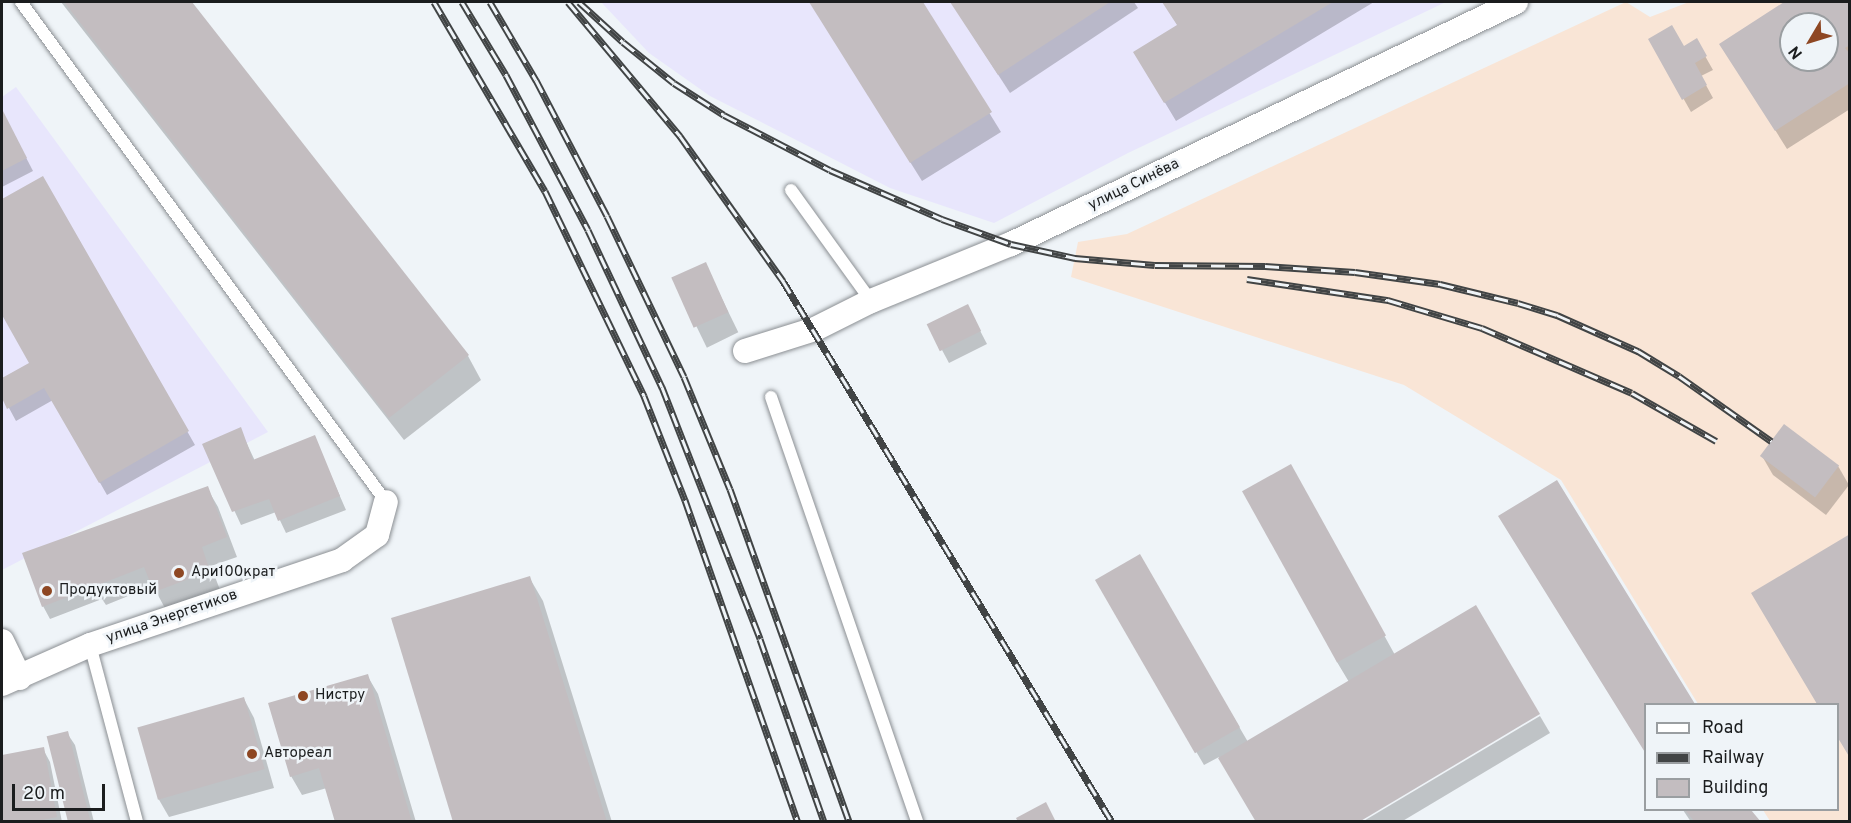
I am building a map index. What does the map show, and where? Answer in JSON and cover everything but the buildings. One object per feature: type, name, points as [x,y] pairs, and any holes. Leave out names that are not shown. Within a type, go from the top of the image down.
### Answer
[{"type":"street","name":"улица Синёва","points":[[745,351],[815,329],[871,301],[1011,244],[1516,2]]},
{"type":"street","name":"улица Энергетиков","points":[[11,681],[90,645],[342,560],[377,535],[386,502]]},
{"type":"street","points":[[2,641],[11,681]]},
{"type":"lane","points":[[21,2],[386,502]]},
{"type":"lane","points":[[790,189],[871,301]]},
{"type":"lane","points":[[771,397],[917,822]]},
{"type":"lane","points":[[90,645],[137,822]]},
{"type":"shaded area","points":[[601,2],[1446,2],[1128,153],[994,223],[890,188],[710,96],[649,53]]},
{"type":"shaded area","points":[[1626,2],[1650,17],[1689,2],[1849,2],[1849,821],[1770,821],[1764,811],[1839,811],[1839,703],[1697,703],[1561,480],[1404,385],[1071,277],[1078,242],[1127,234]]},
{"type":"shaded area","points":[[16,87],[268,432],[2,570],[2,97]]},
{"type":"railway","points":[[434,2],[545,191],[644,396],[685,500],[798,822]]},
{"type":"railway","points":[[462,2],[506,75],[588,230],[662,387],[760,639],[824,822]]},
{"type":"railway","points":[[490,2],[536,80],[607,216],[684,377],[730,489],[849,822]]},
{"type":"railway","points":[[568,2],[680,136],[783,281],[1112,822]]},
{"type":"railway","points":[[579,2],[623,42],[674,83],[724,115],[830,170],[942,219],[1011,244],[1075,258],[1155,265],[1265,266],[1355,272],[1440,284],[1518,303],[1557,315],[1638,351],[1679,376],[1771,441]]},
{"type":"railway","points":[[1247,279],[1388,300],[1482,328],[1632,393],[1716,441]]},
{"type":"place","name":"Ари100крат","points":[[179,573]]},
{"type":"place","name":"Продуктовый","points":[[47,591]]},
{"type":"place","name":"Нистру","points":[[303,696]]},
{"type":"place","name":"Автореал","points":[[252,754]]}]
